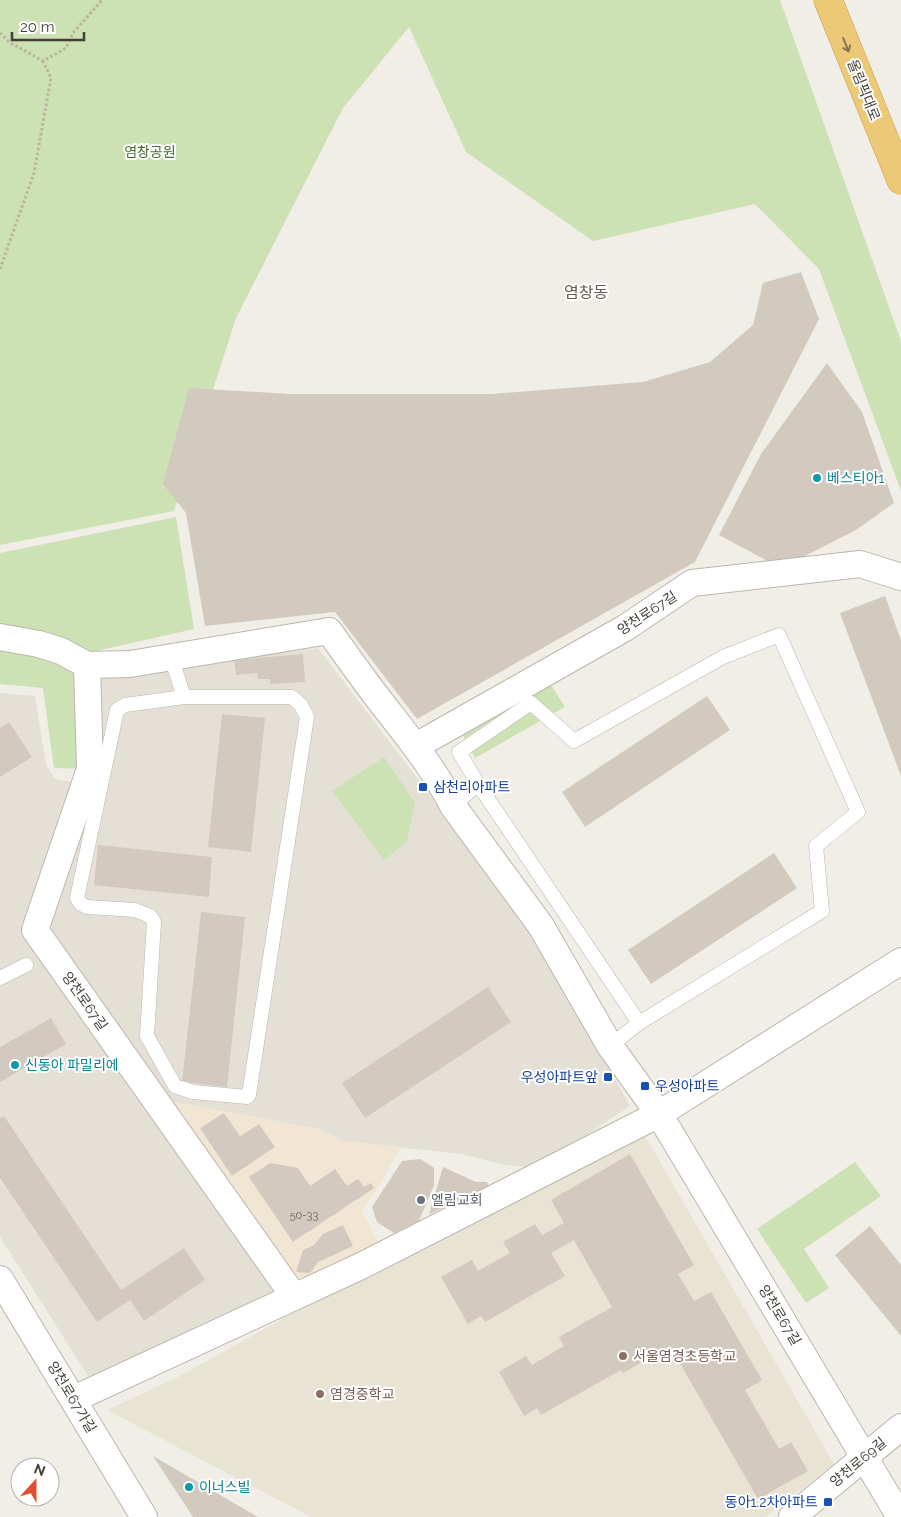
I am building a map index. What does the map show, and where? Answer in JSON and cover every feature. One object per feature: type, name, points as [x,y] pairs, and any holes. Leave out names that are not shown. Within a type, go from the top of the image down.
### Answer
[{"type":"highway","name":"올림픽대로","points":[[828,0],[901,180]]},
{"type":"street","name":"양천로67길","points":[[416,746],[625,628],[692,583],[860,564],[901,578]]},
{"type":"street","name":"양천로67길","points":[[0,636],[54,649],[87,665],[130,664],[329,631],[416,746],[453,806],[541,926],[610,1046],[659,1114],[900,1517]]},
{"type":"street","name":"양천로67길","points":[[87,665],[90,769],[35,930],[293,1295]]},
{"type":"street","points":[[74,1399],[293,1295],[361,1266],[659,1114],[901,961]]},
{"type":"street","name":"양천로67가길","points":[[0,1279],[144,1517]]},
{"type":"street","name":"양천로69길","points":[[792,1517],[901,1427]]},
{"type":"lane","points":[[610,1046],[639,1023],[822,911],[816,846],[858,812],[779,635],[723,657],[574,741],[531,703],[460,752],[478,784],[639,1023]]},
{"type":"lane","points":[[171,657],[184,697]]},
{"type":"lane","points":[[184,697],[292,697],[302,705],[307,717],[249,1095],[247,1097],[193,1092],[175,1086],[147,1036],[154,922],[143,912],[87,907],[80,904],[77,898],[117,710],[124,705],[184,697]]},
{"type":"lane","points":[[453,806],[478,784]]},
{"type":"lane","points":[[0,978],[26,965]]},
{"type":"path","points":[[42,61],[66,48],[73,33],[102,0]]},
{"type":"path","points":[[0,32],[9,42],[42,61],[51,78],[34,173],[0,269]]},
{"type":"shaded area","points":[[318,648],[525,919],[630,1106],[537,1168],[506,1165],[461,1154],[343,1141],[319,1129],[168,1101],[47,929],[100,672],[140,673]]},
{"type":"shaded area","points":[[0,693],[35,696],[46,765],[55,779],[75,782],[24,932],[277,1292],[90,1379],[0,1237]]},
{"type":"shaded area","points":[[168,1101],[319,1129],[344,1141],[401,1147],[377,1190],[362,1210],[380,1246],[316,1279],[286,1276]]},
{"type":"shaded area","points":[[644,1134],[834,1464],[766,1517],[311,1517],[107,1410],[176,1378],[411,1248]]},
{"type":"green space","name":"염창공원","points":[[0,0],[780,0],[901,341],[901,491],[819,269],[755,204],[593,241],[466,152],[409,27],[343,108],[236,318],[174,511],[0,545]]},
{"type":"green space","points":[[176,517],[194,629],[87,653],[0,628],[0,553]]},
{"type":"green space","points":[[0,644],[38,650],[74,673],[90,769],[54,768],[43,688],[0,684]]},
{"type":"green space","points":[[545,675],[565,707],[475,758],[458,725]]},
{"type":"green space","points":[[384,757],[415,803],[407,842],[384,860],[332,791]]},
{"type":"green space","points":[[855,1162],[881,1196],[804,1249],[829,1288],[806,1303],[757,1229]]},
{"type":"building","points":[[801,272],[819,319],[695,562],[417,719],[335,612],[205,626],[186,513],[163,484],[189,388],[290,394],[491,394],[643,382],[710,362],[753,325],[763,283]]},
{"type":"building","name":"베스티아1","points":[[827,363],[862,412],[894,503],[856,530],[781,568],[719,535],[761,454]]},
{"type":"building","points":[[885,596],[901,640],[901,776],[840,613]]},
{"type":"building","points":[[303,654],[305,682],[270,684],[270,679],[258,679],[257,673],[236,675],[234,660]]},
{"type":"building","points":[[707,696],[730,730],[585,827],[562,792]]},
{"type":"building","points":[[222,714],[265,718],[251,852],[208,847]]},
{"type":"building","points":[[9,722],[32,757],[0,777],[0,728]]},
{"type":"building","points":[[98,845],[212,857],[209,897],[94,885]]},
{"type":"building","points":[[774,853],[797,888],[651,984],[628,950]]},
{"type":"building","points":[[201,912],[245,917],[227,1087],[182,1082]]},
{"type":"building","points":[[488,987],[511,1022],[365,1118],[342,1083]]},
{"type":"building","name":"신동아 파밀리에","points":[[51,1018],[66,1044],[0,1082],[0,1047]]},
{"type":"building","points":[[224,1113],[240,1136],[259,1124],[275,1147],[232,1176],[200,1128]]},
{"type":"building","points":[[4,1116],[121,1290],[184,1248],[205,1280],[144,1321],[130,1300],[97,1322],[0,1178],[0,1118]]},
{"type":"building","points":[[630,1154],[694,1265],[678,1274],[694,1301],[711,1292],[762,1380],[745,1390],[779,1449],[791,1442],[808,1471],[758,1499],[670,1346],[623,1373],[621,1370],[541,1415],[537,1408],[524,1416],[499,1372],[526,1356],[532,1365],[564,1346],[559,1337],[612,1307],[574,1240],[551,1253],[565,1276],[485,1322],[481,1316],[468,1324],[441,1277],[472,1260],[478,1271],[510,1253],[503,1242],[535,1224],[542,1235],[564,1223],[551,1200]]},
{"type":"building","points":[[420,1159],[434,1168],[434,1185],[419,1221],[394,1233],[377,1222],[372,1207],[402,1161]]},
{"type":"building","points":[[270,1163],[298,1168],[310,1186],[335,1169],[347,1186],[358,1179],[364,1187],[371,1183],[374,1188],[293,1242],[249,1177]]},
{"type":"building","points":[[443,1167],[476,1182],[487,1182],[489,1187],[429,1214]]},
{"type":"building","points":[[343,1225],[353,1246],[318,1262],[310,1273],[296,1272],[303,1250],[314,1245],[323,1234]]},
{"type":"building","points":[[870,1226],[901,1265],[901,1336],[835,1255]]},
{"type":"building","name":"이너스빌","points":[[153,1456],[258,1517],[193,1517]]},
{"type":"place","name":"베스티아1","points":[[817,478]]},
{"type":"place","name":"삼천리아파트","points":[[423,787]]},
{"type":"place","name":"신동아 파밀리에","points":[[15,1065]]},
{"type":"place","name":"우성아파트앞","points":[[608,1077]]},
{"type":"place","name":"우성아파트","points":[[645,1086]]},
{"type":"place","name":"엘림교회","points":[[421,1200]]},
{"type":"place","name":"서울염경초등학교","points":[[623,1356]]},
{"type":"place","name":"염경중학교","points":[[320,1394]]},
{"type":"place","name":"이너스빌","points":[[189,1487]]},
{"type":"place","name":"동아1.2차아파트","points":[[828,1502]]},
{"type":"district","name":"염창동","points":[[586,292]]}]
